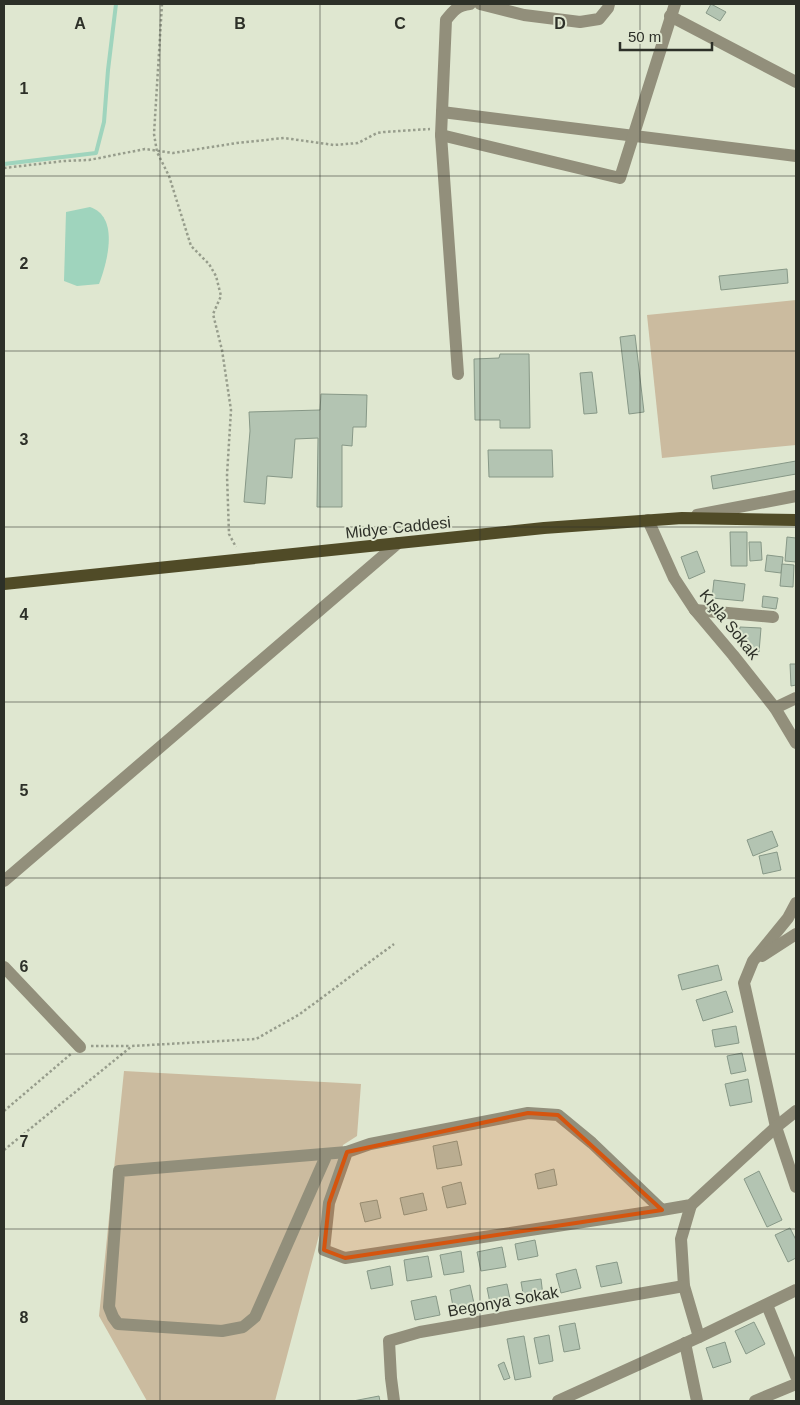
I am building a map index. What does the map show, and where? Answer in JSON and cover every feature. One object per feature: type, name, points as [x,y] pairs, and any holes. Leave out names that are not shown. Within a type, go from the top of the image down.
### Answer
[{"type":"main road","name":"Midye Caddesi","points":[[4,584],[544,528],[682,518],[796,520]]},
{"type":"street","points":[[458,374],[441,132],[446,20],[454,10],[462,5],[470,4]]},
{"type":"street","points":[[480,4],[524,15],[580,22],[599,19],[609,4]]},
{"type":"street","points":[[441,132],[620,178],[673,10],[796,82]]},
{"type":"street","points":[[442,112],[796,156]]},
{"type":"street","points":[[682,518],[796,496]]},
{"type":"street","name":"Kışla Sokak","points":[[648,520],[674,578],[695,610],[734,655],[775,708],[796,744]]},
{"type":"street","points":[[4,881],[398,543]]},
{"type":"street","points":[[695,610],[773,617]]},
{"type":"street","points":[[775,708],[796,698]]},
{"type":"street","points":[[796,903],[788,918],[753,961],[744,984],[776,1128],[796,1186]]},
{"type":"street","points":[[753,961],[796,934]]},
{"type":"street","points":[[4,967],[80,1047]]},
{"type":"street","points":[[699,1337],[684,1286],[681,1239],[691,1205],[796,1112]]},
{"type":"street","points":[[327,1154],[255,1317],[243,1327],[222,1331],[118,1324],[112,1317],[108,1307],[119,1171],[347,1152],[370,1144],[528,1113],[558,1115],[592,1144],[662,1210]]},
{"type":"street","points":[[347,1152],[329,1203],[324,1250],[344,1258],[691,1205]]},
{"type":"street","name":"Begonya Sokak","points":[[394,1401],[388,1340],[420,1332],[684,1286]]},
{"type":"street","points":[[558,1401],[699,1337],[796,1290]]},
{"type":"street","points":[[767,1305],[796,1376]]},
{"type":"street","points":[[684,1343],[697,1401]]},
{"type":"street","points":[[755,1401],[796,1384]]},
{"type":"path","points":[[162,4],[154,134],[157,152],[169,176],[191,246],[209,264],[216,276],[221,296],[213,314],[222,350],[231,410],[227,475],[229,534],[243,560]]},
{"type":"path","points":[[4,168],[89,160],[145,149],[173,153],[284,138],[334,145],[358,143],[377,133],[384,132],[422,130],[441,132]]},
{"type":"path","points":[[4,1110],[80,1047],[256,1039],[300,1014],[394,944]]},
{"type":"path","points":[[4,1150],[132,1046]]},
{"type":"highlighted area","points":[[528,1113],[558,1115],[662,1210],[345,1258],[324,1250],[329,1203],[347,1152]]},
{"type":"shaded area","points":[[90,207],[99,212],[105,220],[109,241],[108,253],[99,284],[77,286],[64,281],[66,212]]},
{"type":"shaded area","points":[[796,300],[796,445],[662,458],[647,315]]},
{"type":"shaded area","points":[[124,1071],[361,1084],[357,1136],[343,1145],[275,1401],[147,1401],[99,1316]]},
{"type":"building","points":[[711,4],[726,12],[720,21],[706,13]]},
{"type":"building","points":[[787,269],[788,283],[721,290],[719,276]]},
{"type":"building","points":[[635,335],[644,412],[629,414],[620,337]]},
{"type":"building","points":[[500,354],[529,354],[530,428],[500,428],[500,420],[475,420],[474,359],[499,358]]},
{"type":"building","points":[[592,372],[597,413],[584,414],[580,373]]},
{"type":"building","points":[[321,394],[367,395],[366,427],[353,427],[352,446],[342,445],[342,507],[317,507],[318,438],[295,439],[292,478],[267,476],[265,504],[244,502],[250,431],[249,412],[320,410]]},
{"type":"building","points":[[488,450],[552,450],[553,477],[489,477]]},
{"type":"building","points":[[796,461],[796,474],[713,489],[711,476]]},
{"type":"building","points":[[730,532],[747,532],[747,566],[731,566]]},
{"type":"building","points":[[787,537],[796,538],[796,562],[785,561]]},
{"type":"building","points":[[749,542],[761,542],[762,560],[750,561]]},
{"type":"building","points":[[697,551],[705,572],[689,579],[681,557]]},
{"type":"building","points":[[767,555],[783,557],[781,573],[765,571]]},
{"type":"building","points":[[782,564],[794,565],[793,587],[780,586]]},
{"type":"building","points":[[714,580],[745,584],[743,601],[712,598]]},
{"type":"building","points":[[763,596],[778,598],[776,609],[762,607]]},
{"type":"building","points":[[740,627],[761,628],[759,652],[752,651],[752,647],[743,647],[743,638],[739,637]]},
{"type":"building","points":[[790,664],[796,664],[796,685],[791,686]]},
{"type":"building","points":[[772,831],[778,846],[753,856],[747,840]]},
{"type":"building","points":[[777,852],[781,870],[763,874],[759,856]]},
{"type":"building","points":[[718,965],[722,980],[682,990],[678,975]]},
{"type":"building","points":[[726,991],[733,1012],[703,1021],[696,1000]]},
{"type":"building","points":[[736,1026],[739,1043],[715,1047],[712,1030]]},
{"type":"building","points":[[742,1053],[746,1071],[731,1074],[727,1056]]},
{"type":"building","points":[[748,1079],[752,1102],[730,1106],[725,1084]]},
{"type":"building","points":[[457,1141],[462,1165],[437,1169],[433,1146]]},
{"type":"building","points":[[554,1169],[557,1185],[538,1189],[535,1174]]},
{"type":"building","points":[[759,1171],[782,1220],[767,1227],[744,1179]]},
{"type":"building","points":[[461,1182],[466,1204],[447,1208],[442,1187]]},
{"type":"building","points":[[423,1193],[427,1210],[404,1215],[400,1198]]},
{"type":"building","points":[[377,1200],[381,1218],[365,1222],[360,1203]]},
{"type":"building","points":[[790,1228],[796,1240],[796,1258],[788,1262],[775,1235]]},
{"type":"building","points":[[535,1240],[538,1256],[518,1260],[515,1244]]},
{"type":"building","points":[[502,1247],[506,1267],[481,1271],[477,1252]]},
{"type":"building","points":[[461,1251],[464,1272],[444,1275],[440,1255]]},
{"type":"building","points":[[428,1256],[432,1277],[407,1281],[404,1260]]},
{"type":"building","points":[[617,1262],[622,1283],[601,1287],[596,1266]]},
{"type":"building","points":[[390,1266],[393,1285],[371,1289],[367,1271]]},
{"type":"building","points":[[576,1269],[581,1288],[561,1293],[556,1274]]},
{"type":"building","points":[[541,1279],[543,1296],[524,1299],[521,1282]]},
{"type":"building","points":[[507,1284],[511,1304],[491,1308],[487,1288]]},
{"type":"building","points":[[470,1285],[475,1308],[454,1312],[450,1290]]},
{"type":"building","points":[[436,1296],[440,1315],[415,1320],[411,1301]]},
{"type":"building","points":[[754,1322],[765,1344],[746,1354],[735,1331]]},
{"type":"building","points":[[575,1323],[580,1349],[564,1352],[559,1326]]},
{"type":"building","points":[[549,1335],[553,1361],[539,1364],[534,1338]]},
{"type":"building","points":[[524,1336],[531,1377],[515,1380],[507,1339]]},
{"type":"building","points":[[725,1342],[731,1362],[713,1368],[706,1348]]},
{"type":"building","points":[[504,1362],[510,1378],[504,1380],[498,1365]]},
{"type":"building","points":[[379,1396],[380,1401],[353,1401]]},
{"type":"waterway","points":[[4,164],[96,153],[104,122],[116,4]]}]
